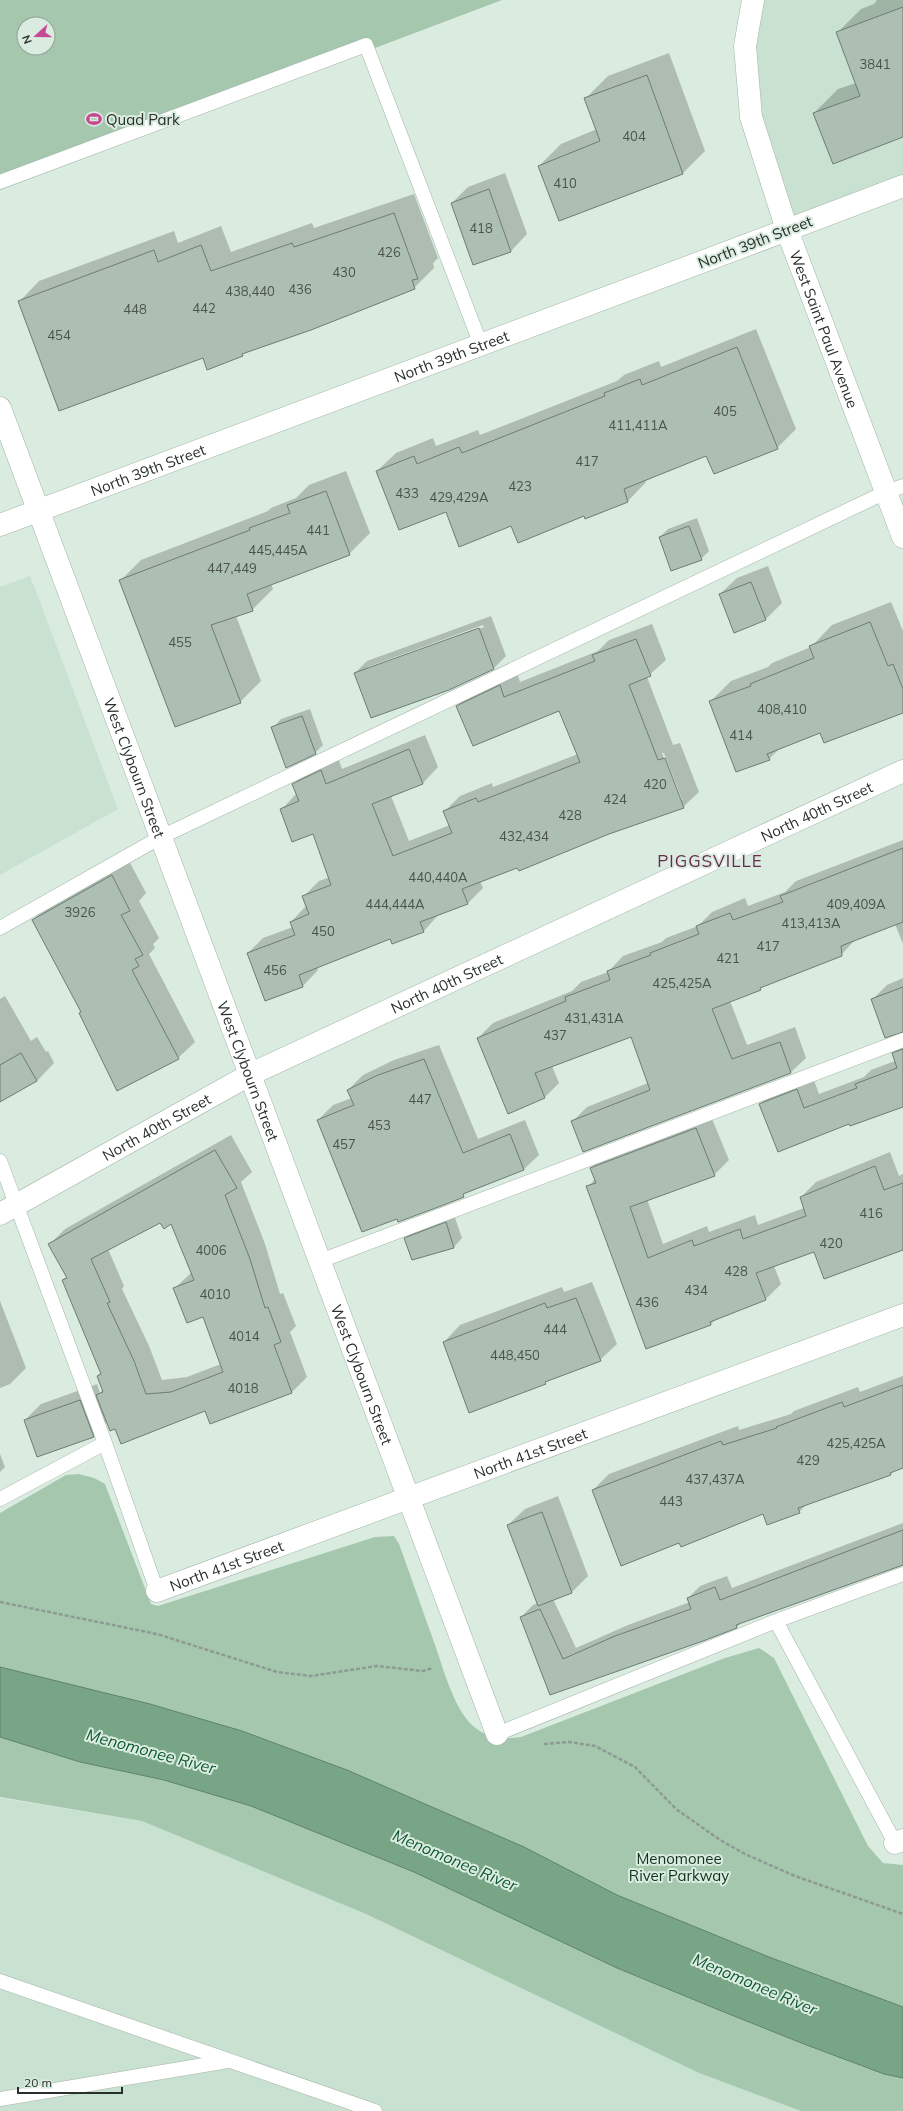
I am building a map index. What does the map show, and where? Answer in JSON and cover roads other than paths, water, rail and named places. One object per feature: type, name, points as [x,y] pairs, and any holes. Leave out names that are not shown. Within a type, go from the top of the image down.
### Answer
[{"type":"street","name":"West Saint Paul Avenue","points":[[753,0],[745,46],[751,117],[787,230],[895,489],[903,537]]},
{"type":"street","name":"North 39th Street","points":[[0,525],[903,186]]},
{"type":"street","name":"West Clybourn Street","points":[[0,408],[160,837],[251,1074],[496,1734]]},
{"type":"street","name":"North 40th Street","points":[[8,1210],[251,1074],[903,771]]},
{"type":"street","name":"North 41st Street","points":[[157,1591],[903,1315]]},
{"type":"lane","points":[[0,182],[366,45],[481,345]]},
{"type":"lane","points":[[0,928],[160,837],[895,489]]},
{"type":"lane","points":[[320,1262],[903,1040]]},
{"type":"lane","points":[[0,1162],[8,1210],[105,1443],[157,1591]]},
{"type":"lane","points":[[0,1499],[105,1443]]},
{"type":"lane","points":[[496,1734],[776,1621],[903,1574]]},
{"type":"lane","points":[[776,1621],[899,1841]]},
{"type":"lane","points":[[0,1981],[375,2111]]},
{"type":"lane","points":[[0,2099],[230,2061]]},
{"type":"water","name":"Menomonee River","points":[[0,1667],[150,1704],[242,1731],[347,1770],[524,1847],[617,1895],[769,1957],[903,2007],[903,2078],[884,2074],[804,2044],[617,1968],[414,1872],[251,1806],[164,1780],[80,1762],[0,1737]]},
{"type":"place","name":"Quad Park","points":[[94,119]]},
{"type":"district","name":"PIGGSVILLE","points":[[710,860]]},
{"type":"park label","name":"Menomonee River Parkway","points":[[679,1866]]}]
